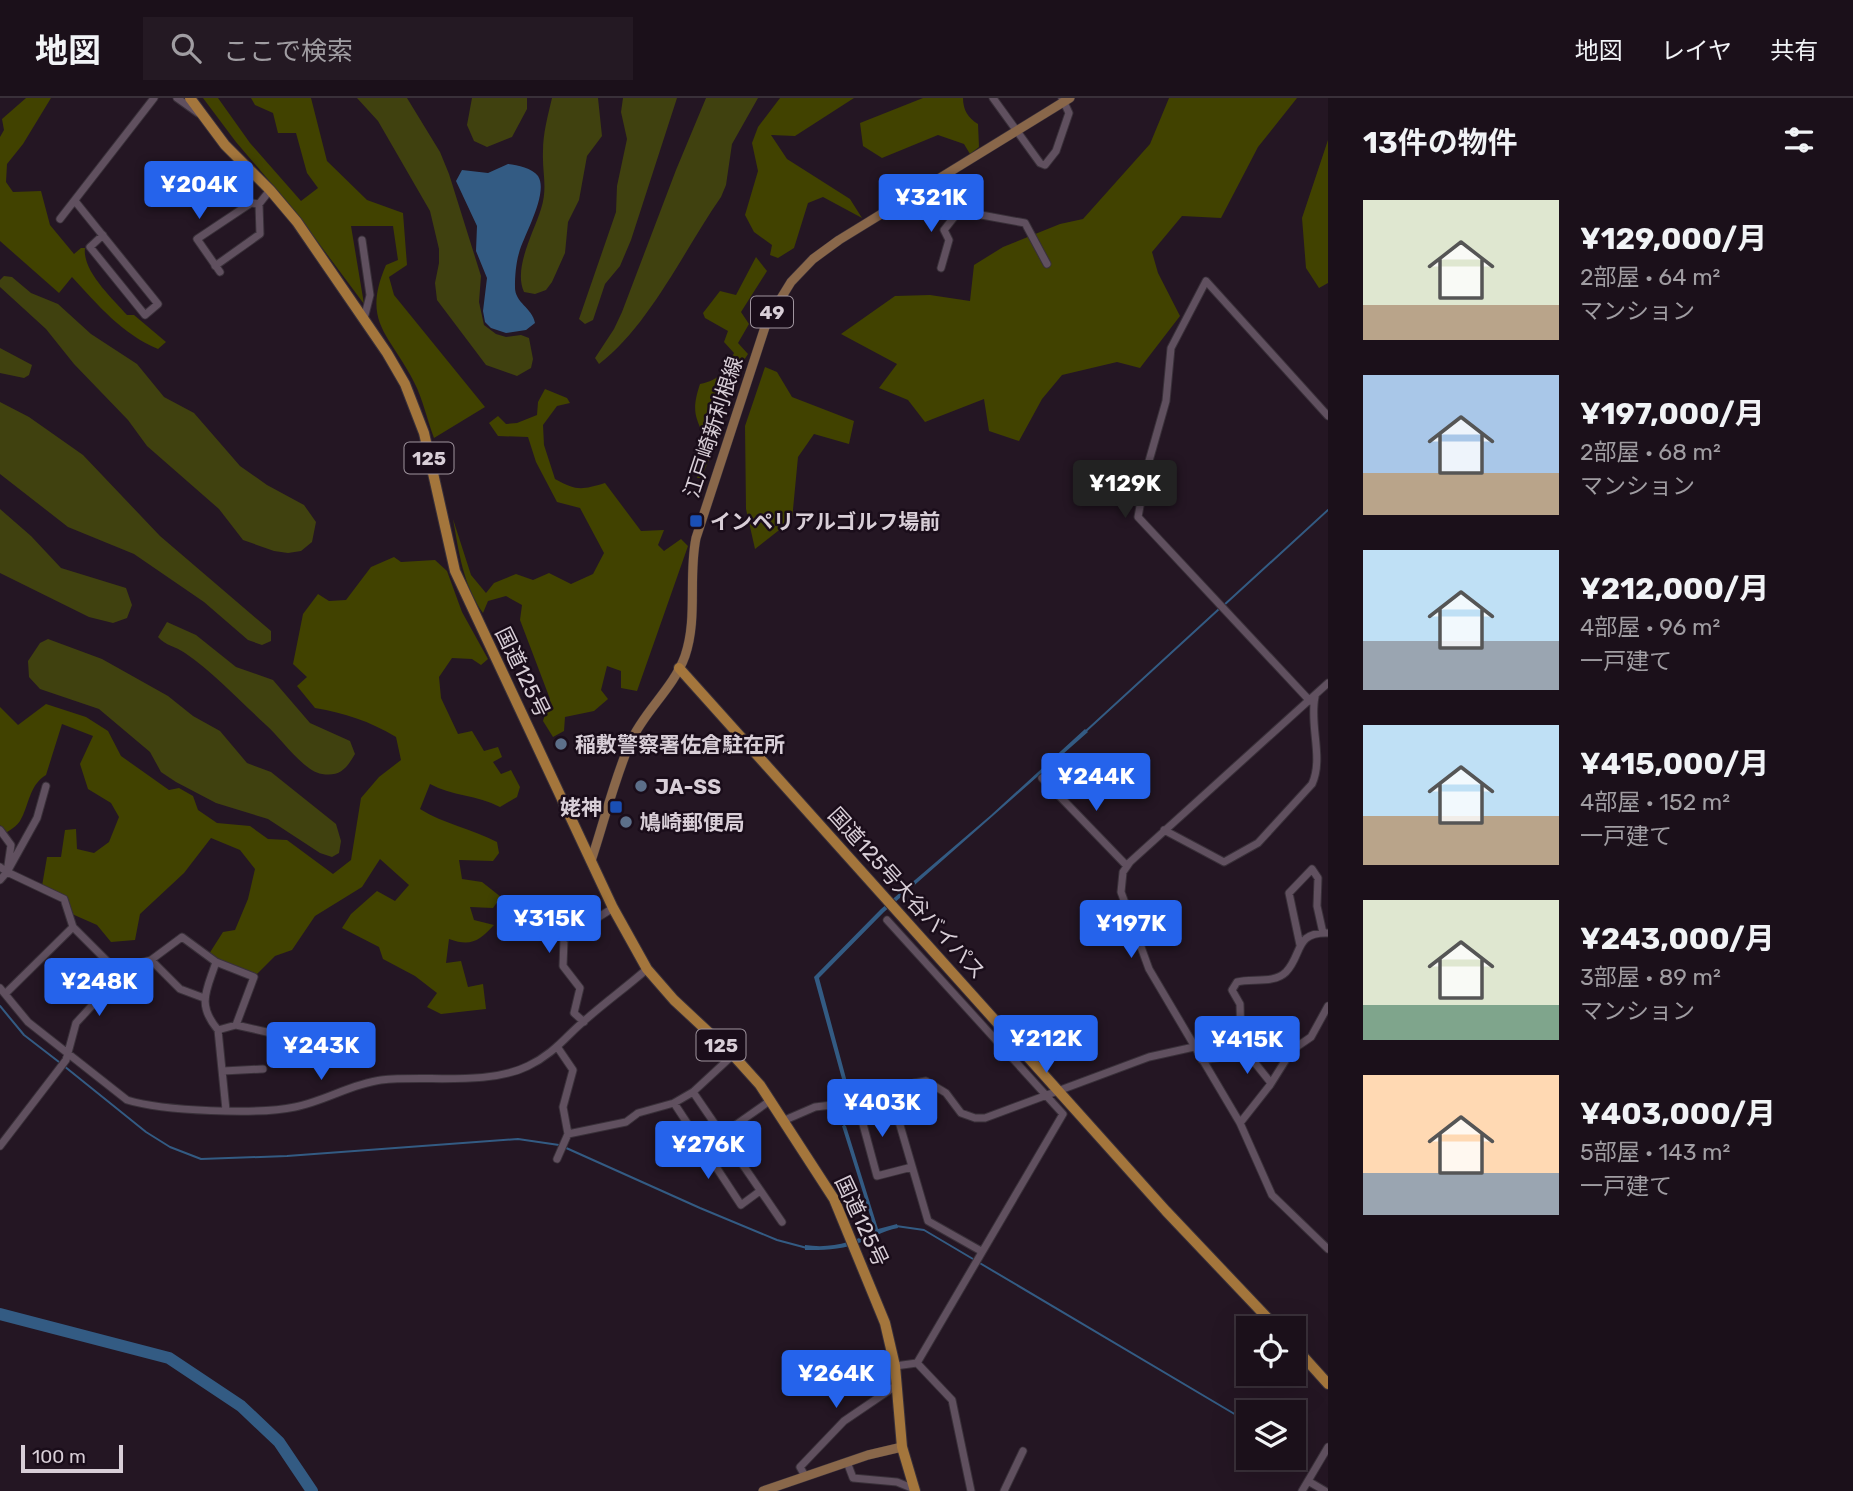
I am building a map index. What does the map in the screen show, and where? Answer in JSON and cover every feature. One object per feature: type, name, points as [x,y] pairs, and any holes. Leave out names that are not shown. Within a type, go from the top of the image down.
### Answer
[{"type":"highway","name":"国道125号","points":[[190,98],[225,145],[270,190],[297,222],[397,370],[424,433],[455,571],[613,908],[647,969],[674,1000],[733,1055],[771,1100],[827,1186],[849,1232],[885,1323],[895,1366],[902,1447],[915,1490]]},
{"type":"highway","name":"国道125号大谷バイパス","points":[[679,668],[1058,1091],[1266,1316]]},
{"type":"highway","points":[[1306,1359],[1328,1384]]},
{"type":"main road","name":"江戸崎新利根線","points":[[591,861],[630,742],[679,668],[691,627],[692,560],[696,538],[767,321],[783,293],[813,260],[867,222],[1066,99]]},
{"type":"main road","points":[[763,1491],[847,1462],[902,1447]]},
{"type":"street","points":[[60,219],[155,98]]},
{"type":"street","points":[[177,98],[202,115]]},
{"type":"street","points":[[993,98],[1015,131],[1040,163],[1045,165],[1056,151],[1065,131],[1069,113],[1066,99]]},
{"type":"street","points":[[934,183],[965,212],[1025,223],[1047,264]]},
{"type":"street","points":[[259,204],[251,203],[197,239],[217,269],[260,234],[259,204],[270,190]]},
{"type":"street","points":[[75,201],[103,235],[158,304],[145,315],[90,247],[103,235]]},
{"type":"street","points":[[941,268],[949,240],[944,230],[955,216],[958,206]]},
{"type":"street","points":[[362,240],[370,295],[364,319]]},
{"type":"street","points":[[1164,830],[1224,862],[1258,843],[1312,784],[1317,773],[1312,699],[1138,517],[1147,468],[1166,401],[1171,348],[1206,281],[1328,416]]},
{"type":"street","points":[[1327,1246],[1272,1195],[1240,1123],[1149,969],[1121,892],[1123,872],[1127,866],[1328,683]]},
{"type":"street","points":[[1042,778],[1127,866]]},
{"type":"street","points":[[4,869],[37,818],[46,786]]},
{"type":"street","points":[[0,830],[11,845],[0,880]]},
{"type":"street","points":[[4,869],[64,899],[73,928],[115,969]]},
{"type":"street","points":[[1229,1056],[1243,1033],[1240,1004],[1232,990],[1237,982],[1273,979],[1286,972],[1300,945],[1311,935],[1325,933],[1317,906],[1318,878],[1312,869],[1289,893],[1300,945]]},
{"type":"street","points":[[584,1023],[574,1013],[580,988],[563,966],[564,939],[613,908]]},
{"type":"street","points":[[887,920],[1063,1114],[916,1363]]},
{"type":"street","points":[[73,928],[2,991],[28,1021],[67,1058],[127,1100],[146,1106],[269,1111],[298,1107],[334,1092],[378,1080],[495,1076],[526,1067],[558,1048],[647,969]]},
{"type":"street","points":[[115,969],[151,960],[182,937],[216,962],[254,977],[236,1025]]},
{"type":"street","points":[[151,960],[180,989],[204,998]]},
{"type":"street","points":[[216,962],[204,998],[208,1017],[218,1030],[226,1110]]},
{"type":"street","points":[[0,1146],[67,1058],[76,1023],[110,986],[115,969]]},
{"type":"street","points":[[1240,1123],[1292,1050],[1311,1037],[1328,1006]]},
{"type":"street","points":[[218,1030],[236,1025],[289,1037],[291,1049],[300,1050],[308,1060]]},
{"type":"street","points":[[785,1120],[815,1107],[857,1102],[926,1082],[946,1093],[961,1113],[975,1118],[1004,1113],[1149,1057],[1194,1047]]},
{"type":"street","points":[[557,1158],[568,1134],[563,1107],[573,1070],[558,1048]]},
{"type":"street","points":[[568,1134],[626,1122],[638,1113],[674,1103],[693,1092],[733,1055]]},
{"type":"street","points":[[1202,1060],[1229,1056],[1251,1058],[1271,1083]]},
{"type":"street","points":[[223,1071],[263,1069]]},
{"type":"street","points":[[890,1091],[928,1221],[980,1253]]},
{"type":"street","points":[[693,1092],[782,1222]]},
{"type":"street","points":[[662,1151],[687,1160],[771,1100]]},
{"type":"street","points":[[857,1102],[877,1176],[912,1167]]},
{"type":"street","points":[[674,1103],[741,1205],[760,1191]]},
{"type":"street","points":[[895,1366],[916,1363]]},
{"type":"street","points":[[916,1363],[952,1400],[971,1491]]},
{"type":"street","points":[[805,1476],[800,1467],[844,1422],[897,1385]]},
{"type":"street","points":[[1302,1491],[1328,1447]]},
{"type":"street","points":[[1004,1491],[1023,1451]]},
{"type":"street","points":[[847,1462],[853,1478],[880,1479],[915,1490]]},
{"type":"street","points":[[1308,1481],[1325,1491]]},
{"type":"shaded area","points":[[26,98],[51,98],[23,144],[7,164],[6,182],[13,192],[41,191],[50,225],[74,254],[85,248],[88,266],[107,293],[127,315],[134,315],[166,342],[158,349],[122,327],[72,277],[59,293],[0,241],[0,137],[4,130],[2,119]]},
{"type":"shaded area","points":[[203,98],[218,98],[250,143],[301,201],[318,188],[307,173],[296,133],[278,133],[273,113],[255,105],[251,98],[311,98],[327,161],[367,200],[403,213],[407,265],[389,277],[394,295],[485,407],[434,438],[417,389],[388,339],[378,315],[376,301],[386,265],[398,260],[393,226],[351,226],[364,304],[294,210],[236,142]]},
{"type":"shaded area","points":[[357,98],[407,98],[440,152],[449,174],[481,276],[479,302],[484,325],[496,334],[506,337],[521,335],[529,338],[533,359],[531,368],[517,376],[486,365],[437,300],[435,283],[439,249],[430,211],[378,121]]},
{"type":"shaded area","points":[[472,98],[527,98],[527,109],[512,137],[487,147],[474,141],[467,125]]},
{"type":"shaded area","points":[[552,98],[598,98],[602,136],[587,156],[579,200],[568,222],[565,253],[552,282],[546,290],[535,294],[524,292],[521,272],[543,201],[543,144]]},
{"type":"shaded area","points":[[623,98],[677,98],[631,240],[620,266],[605,284],[593,320],[585,324],[579,319],[616,212],[617,186],[627,139],[621,112]]},
{"type":"shaded area","points":[[706,98],[758,98],[732,144],[726,185],[721,197],[650,308],[617,348],[599,364],[595,358],[622,312]]},
{"type":"shaded area","points":[[780,98],[854,98],[795,136],[771,135],[787,159],[850,199],[862,218],[823,197],[808,203],[794,248],[778,258],[770,255],[772,245],[754,232],[745,215],[758,171],[752,143],[758,127]]},
{"type":"shaded area","points":[[923,98],[963,98],[967,113],[978,124],[979,147],[970,154],[964,144],[938,135],[882,158],[863,146],[860,123]]},
{"type":"shaded area","points":[[1169,98],[1297,98],[1258,147],[1221,218],[1182,216],[1152,252],[1158,273],[1180,316],[1140,368],[1117,362],[1062,375],[1042,399],[1019,441],[989,431],[984,399],[925,422],[908,400],[879,388],[897,364],[841,334],[895,296],[930,295],[970,301],[974,265],[1003,247],[1060,224],[1083,219],[1150,144]]},
{"type":"shaded area","points":[[1328,140],[1328,283],[1319,288],[1306,268],[1302,218]]},
{"type":"shaded area","points":[[756,257],[767,271],[741,312],[749,324],[738,343],[748,354],[717,399],[716,419],[721,432],[701,478],[697,478],[707,447],[695,411],[700,384],[721,374],[734,353],[724,342],[728,331],[705,318],[703,313],[720,291],[736,295]]},
{"type":"shaded area","points":[[4,276],[12,277],[31,293],[58,304],[91,334],[137,364],[164,397],[194,413],[240,466],[267,485],[304,505],[316,522],[312,542],[301,551],[288,553],[243,540],[219,509],[147,446],[128,420],[74,364],[46,329],[0,287],[0,280]]},
{"type":"shaded area","points":[[0,348],[32,365],[29,375],[24,378],[0,373]]},
{"type":"shaded area","points":[[765,367],[777,372],[792,397],[854,421],[849,444],[814,434],[798,457],[792,520],[755,549],[746,509],[745,426]]},
{"type":"shaded area","points":[[545,389],[567,398],[570,403],[557,406],[543,425],[544,445],[555,479],[579,488],[605,483],[641,531],[664,530],[658,545],[664,551],[681,539],[688,546],[637,691],[621,688],[621,671],[607,666],[601,690],[608,699],[594,711],[565,717],[564,731],[553,737],[543,721],[550,699],[520,620],[522,605],[506,596],[488,601],[483,613],[466,580],[453,519],[471,575],[486,593],[494,583],[516,574],[533,580],[549,573],[571,584],[593,574],[604,553],[580,508],[557,502],[536,462],[528,437],[498,436],[489,423],[498,416],[506,424],[517,423],[537,415],[538,402]]},
{"type":"shaded area","points":[[0,402],[29,417],[83,455],[160,536],[271,631],[271,641],[262,645],[248,640],[204,602],[134,554],[68,527],[0,474]]},
{"type":"shaded area","points":[[0,509],[31,536],[61,568],[126,588],[132,605],[127,618],[113,623],[89,617],[0,573]]},
{"type":"shaded area","points":[[394,557],[401,562],[435,560],[447,571],[462,612],[488,659],[481,665],[472,659],[452,658],[439,677],[441,698],[458,734],[472,731],[484,751],[498,747],[502,757],[493,762],[501,774],[511,770],[520,787],[517,797],[500,807],[430,784],[420,809],[497,842],[499,853],[493,861],[459,860],[462,879],[482,882],[501,897],[493,908],[470,907],[474,920],[494,925],[474,941],[449,939],[446,963],[461,961],[468,987],[483,984],[486,1009],[441,1014],[427,1007],[437,993],[415,976],[383,959],[379,947],[342,928],[351,914],[377,891],[395,901],[409,885],[380,859],[362,887],[315,916],[292,950],[275,956],[255,976],[234,970],[209,954],[223,932],[235,930],[248,899],[255,869],[240,850],[211,838],[184,873],[140,914],[135,940],[111,942],[97,925],[72,914],[66,897],[42,886],[47,857],[61,857],[65,830],[76,829],[77,849],[94,853],[109,842],[119,817],[111,803],[88,789],[80,764],[93,736],[62,724],[46,775],[36,784],[20,821],[6,833],[0,825],[0,707],[18,725],[46,704],[86,717],[108,731],[121,756],[169,790],[179,788],[193,796],[198,810],[217,823],[250,826],[268,839],[287,840],[333,874],[351,860],[361,798],[379,777],[401,760],[396,737],[357,718],[315,708],[297,686],[307,677],[293,664],[303,614],[318,594],[329,601],[346,600],[371,567]]},
{"type":"shaded area","points":[[167,622],[196,635],[236,667],[273,680],[310,723],[350,741],[355,754],[349,763],[338,773],[328,775],[307,767],[217,678],[185,653],[158,637]]},
{"type":"shaded area","points":[[48,639],[102,659],[168,696],[193,716],[220,731],[247,763],[271,772],[336,824],[341,841],[339,853],[332,857],[320,853],[268,819],[216,803],[176,782],[161,772],[150,752],[99,709],[40,689],[29,677],[28,661],[40,643]]},
{"type":"water","points":[[508,164],[532,171],[541,183],[538,203],[519,253],[515,278],[517,297],[535,323],[526,330],[506,333],[491,328],[485,322],[483,311],[487,278],[476,251],[477,226],[456,181],[462,170],[488,173]]},
{"type":"water","points":[[1085,729],[1088,732],[884,912],[819,978],[851,1097],[849,1108],[846,1107],[847,1097],[814,977],[881,909],[991,815]]},
{"type":"water","points":[[842,1126],[846,1126],[878,1229],[897,1224],[898,1228],[850,1246],[805,1250],[805,1245],[842,1244],[875,1231]]},
{"type":"waterway","points":[[1223,606],[1328,510]]},
{"type":"waterway","points":[[1086,731],[1219,609]]},
{"type":"waterway","points":[[0,1006],[24,1035],[59,1062]]},
{"type":"waterway","points":[[64,1066],[146,1132],[170,1147],[201,1159],[287,1156],[518,1139],[559,1145]]},
{"type":"waterway","points":[[844,1127],[848,1105]]},
{"type":"waterway","points":[[564,1147],[700,1208],[777,1240],[807,1248]]},
{"type":"waterway","points":[[896,1226],[924,1230],[973,1259]]},
{"type":"waterway","points":[[978,1262],[1236,1415]]},
{"type":"waterway","points":[[0,1314],[169,1358],[241,1406],[279,1442],[312,1491]]},
{"type":"place","name":"インペリアルゴルフ場前","points":[[696,521]]},
{"type":"place","name":"稲敷警察署佐倉駐在所","points":[[561,744]]},
{"type":"place","name":"JA-SS","points":[[641,786]]},
{"type":"place","name":"姥神","points":[[616,807]]},
{"type":"place","name":"鳩崎郵便局","points":[[626,822]]}]
